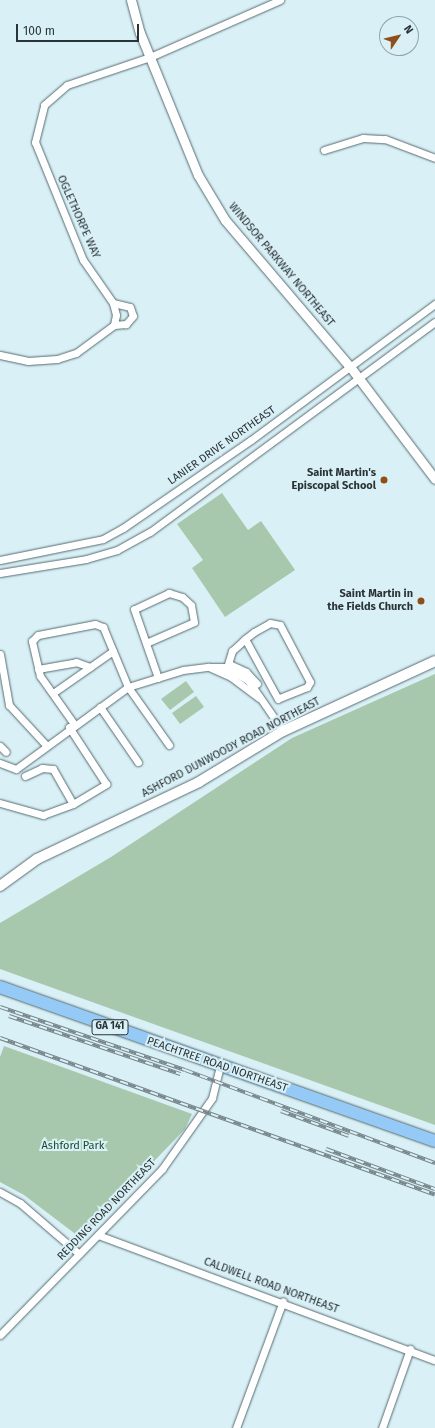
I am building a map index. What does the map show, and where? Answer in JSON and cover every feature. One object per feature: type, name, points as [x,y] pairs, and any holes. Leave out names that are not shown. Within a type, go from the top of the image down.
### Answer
[{"type":"highway","name":"PEACHTREE ROAD NORTHEAST","points":[[0,987],[435,1141]]},
{"type":"main road","name":"ASHFORD DUNWOODY ROAD NORTHEAST","points":[[0,886],[37,859],[199,782],[283,730],[435,660]]},
{"type":"street","name":"WINDSOR PARKWAY NORTHEAST","points":[[132,0],[150,57],[198,175],[225,220],[351,368],[435,479]]},
{"type":"street","name":"OGLETHORPE WAY","points":[[114,303],[83,260],[35,142],[37,122],[44,106],[67,85],[150,57],[280,0]]},
{"type":"street","points":[[324,150],[363,138],[385,138],[435,158]]},
{"type":"street","points":[[0,355],[28,361],[57,359],[76,353],[114,325],[126,324],[133,316],[130,307],[114,303],[114,325]]},
{"type":"street","name":"LANIER DRIVE NORTHEAST","points":[[0,560],[103,538],[186,486],[351,368],[435,304]]},
{"type":"street","points":[[0,573],[86,559],[117,550],[150,532],[435,322]]},
{"type":"street","points":[[146,643],[194,622],[191,605],[182,597],[169,593],[137,605],[133,613],[146,643],[158,678]]},
{"type":"street","points":[[0,803],[43,815],[73,804],[106,784],[38,669],[34,638],[83,623],[102,627],[128,687],[169,745]]},
{"type":"street","points":[[228,664],[232,651],[245,639],[270,623],[280,624],[310,682],[307,687],[278,699],[245,639]]},
{"type":"street","points":[[53,693],[113,651]]},
{"type":"street","points":[[0,654],[9,705]]},
{"type":"street","points":[[38,669],[76,662],[90,667]]},
{"type":"street","points":[[0,763],[16,769],[45,744],[128,687],[158,678],[228,664],[249,674],[262,700]]},
{"type":"street","points":[[209,667],[226,667],[242,675],[283,730]]},
{"type":"street","points":[[0,698],[9,705],[45,744]]},
{"type":"street","points":[[100,706],[138,762]]},
{"type":"street","points":[[0,746],[6,752]]},
{"type":"street","points":[[25,776],[42,768],[53,769],[73,804]]},
{"type":"street","name":"REDDING ROAD NORTHEAST","points":[[0,1335],[162,1169],[212,1098],[220,1066]]},
{"type":"street","points":[[0,1192],[20,1202],[80,1254]]},
{"type":"street","name":"CALDWELL ROAD NORTHEAST","points":[[98,1235],[283,1302],[435,1360]]},
{"type":"street","points":[[236,1428],[283,1302]]},
{"type":"street","points":[[382,1428],[410,1350]]},
{"type":"green space","points":[[222,493],[248,530],[261,521],[295,570],[225,617],[192,568],[203,560],[177,524]]},
{"type":"green space","points":[[435,674],[435,1125],[0,969],[0,923],[111,857],[292,738]]},
{"type":"green space","points":[[186,681],[194,692],[170,710],[161,699]]},
{"type":"green space","points":[[196,696],[204,707],[180,724],[172,713]]},
{"type":"green space","name":"Ashford Park","points":[[4,1046],[192,1114],[185,1129],[83,1235],[78,1236],[24,1195],[0,1182],[0,1057]]},
{"type":"railway","points":[[0,1007],[185,1070],[435,1163]]},
{"type":"railway","points":[[9,1016],[180,1074]]},
{"type":"railway","points":[[0,1038],[435,1195]]},
{"type":"railway","points":[[281,1111],[349,1136]]},
{"type":"railway","points":[[326,1149],[435,1189]]},
{"type":"place","name":"Saint Martin's Episcopal School","points":[[384,480]]},
{"type":"place","name":"Saint Martin in the Fields Church","points":[[421,601]]}]
